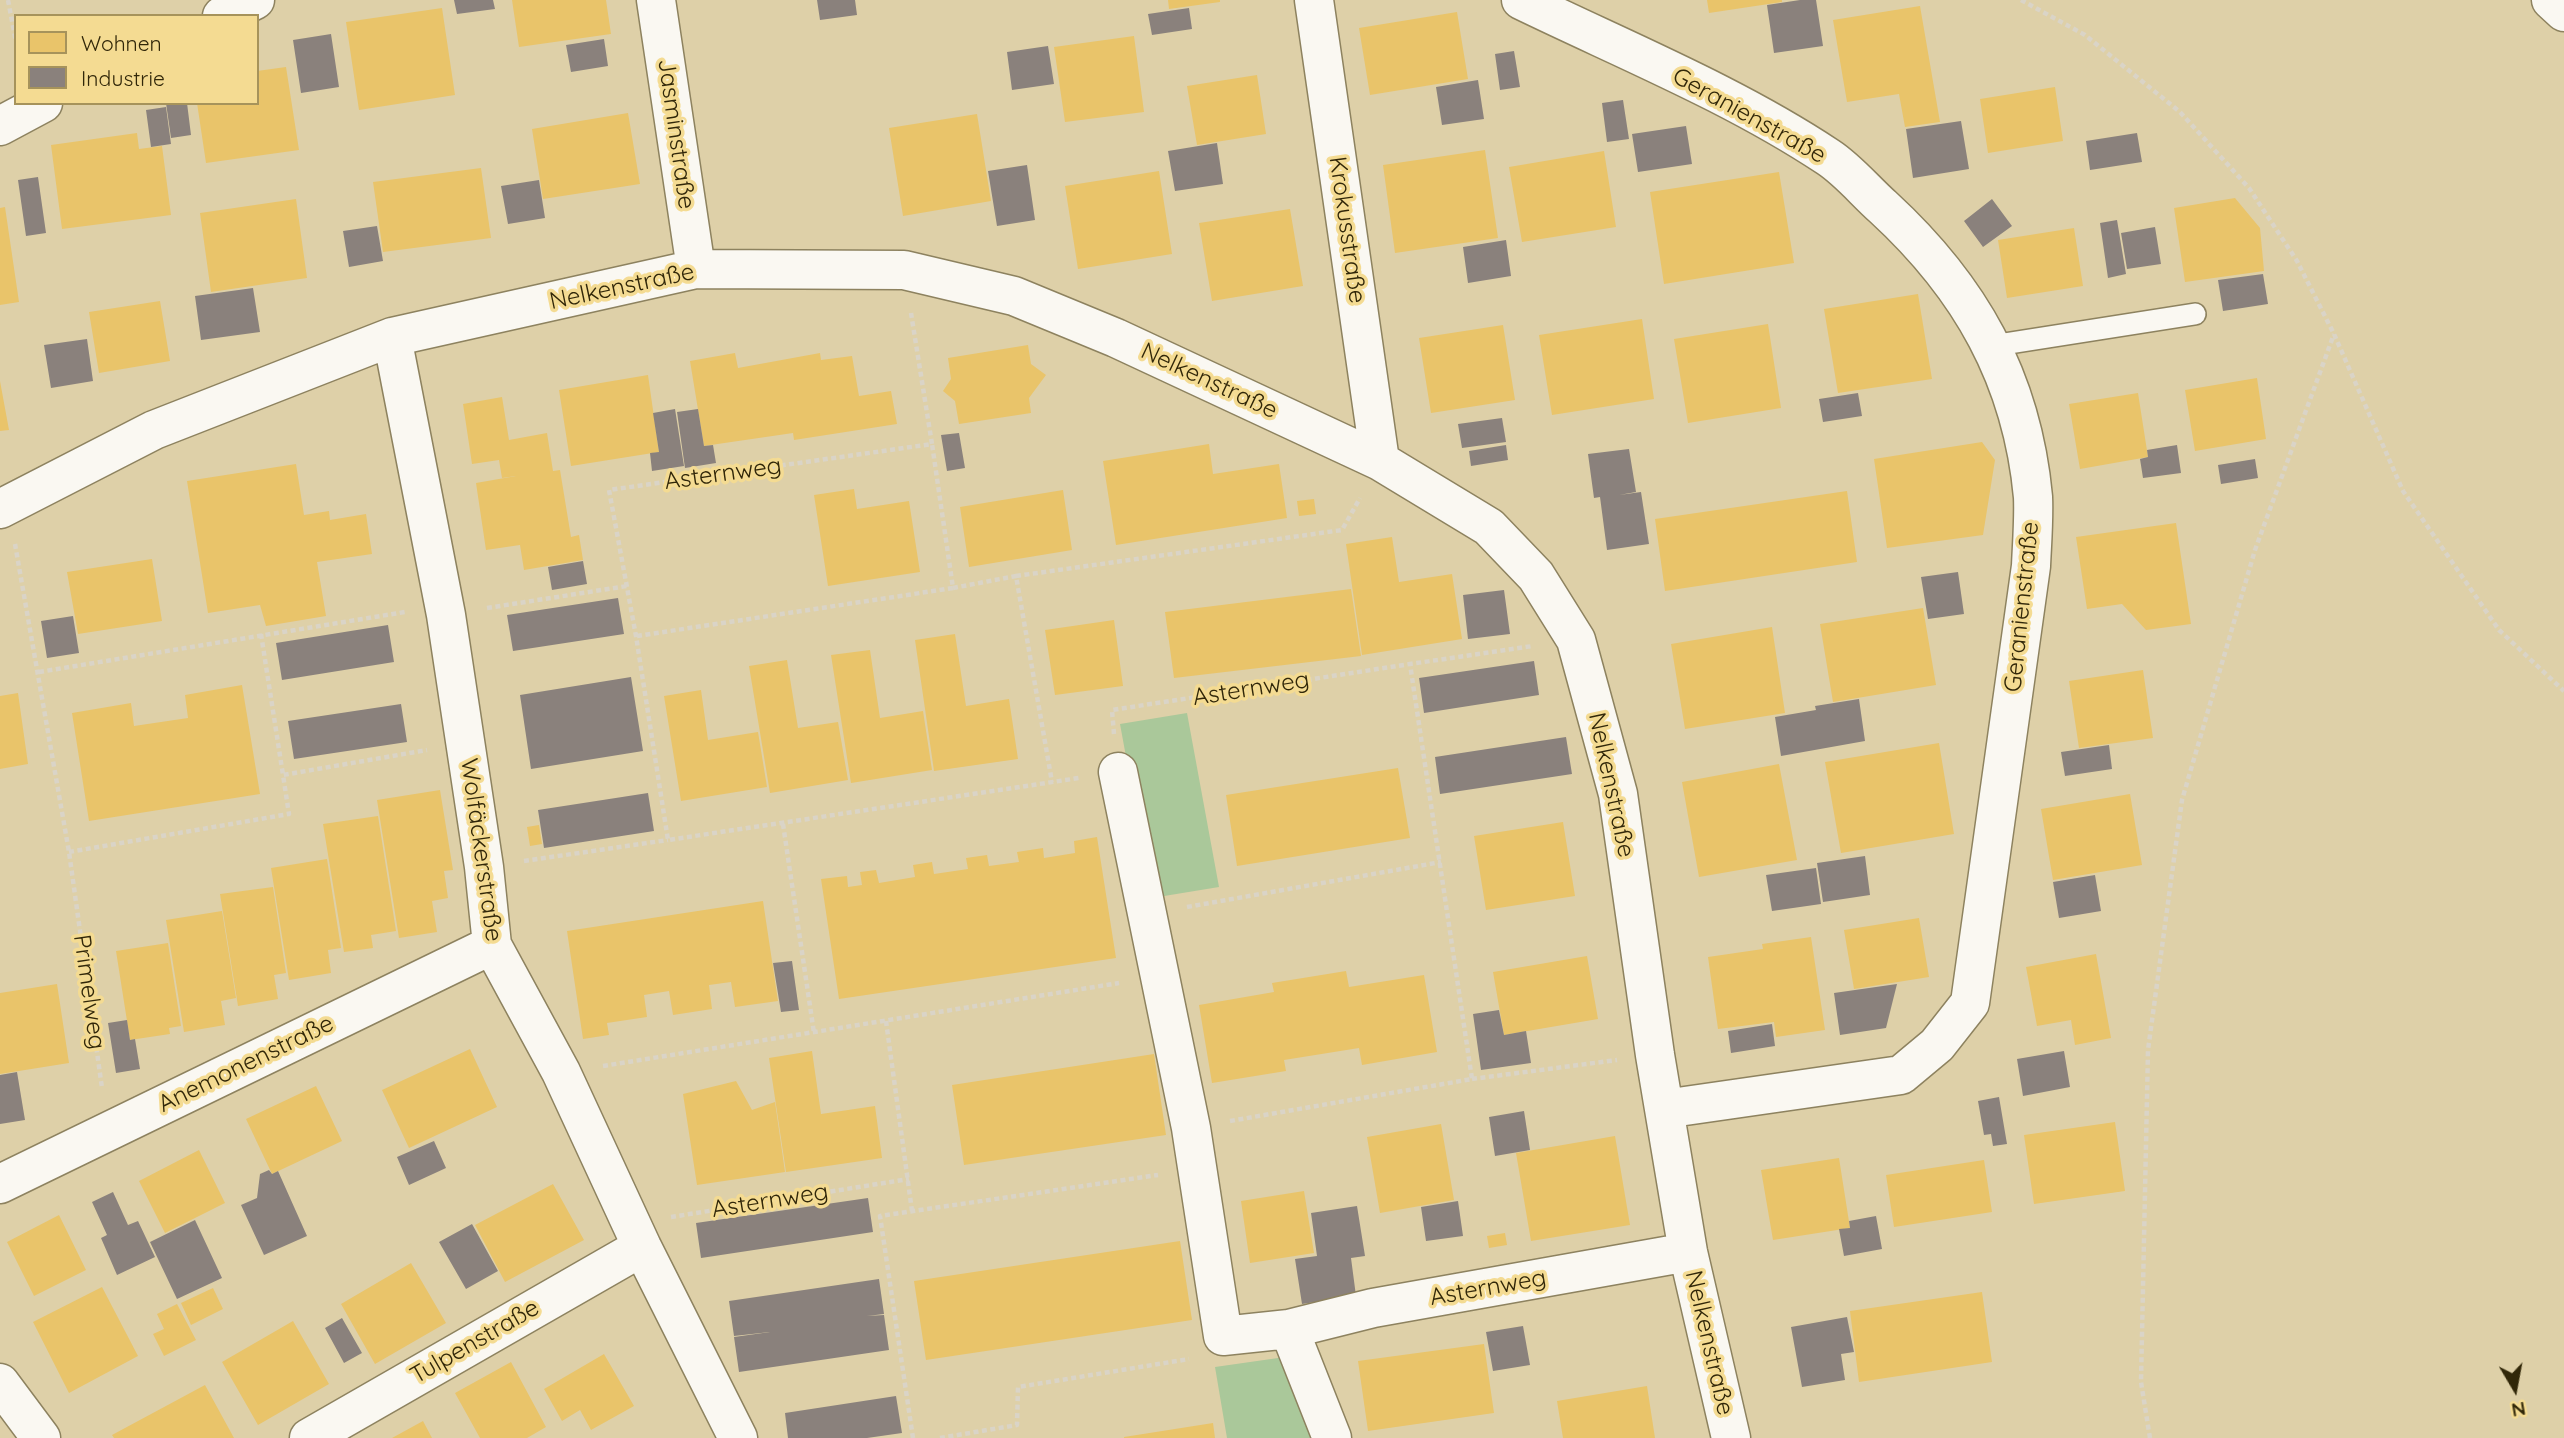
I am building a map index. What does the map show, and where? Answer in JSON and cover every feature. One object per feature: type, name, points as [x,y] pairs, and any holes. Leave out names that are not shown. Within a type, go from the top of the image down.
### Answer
[{"type":"street","points":[[226,14],[254,0]]},
{"type":"street","name":"Jasminstraße","points":[[656,0],[696,269]]},
{"type":"street","name":"Krokusstraße","points":[[1314,0],[1381,461]]},
{"type":"street","name":"Geranienstraße","points":[[1521,0],[1737,105],[1830,158],[1903,226],[1963,294],[1991,346],[2020,425],[2033,498],[2032,566],[1970,1003],[1937,1045],[1901,1075],[1664,1109]]},
{"type":"street","points":[[2551,0],[2564,12]]},
{"type":"street","points":[[0,126],[39,105]]},
{"type":"street","name":"Nelkenstraße","points":[[4,507],[154,430],[393,337],[696,269],[904,270],[1014,296],[1116,338],[1381,461],[1489,527],[1536,576],[1576,640],[1618,794],[1655,1055],[1688,1252],[1731,1438]]},
{"type":"street","name":"Wolfäckerstraße","points":[[393,337],[445,610],[484,867],[492,945],[561,1072],[637,1235],[738,1438]]},
{"type":"street","points":[[1118,772],[1162,976],[1191,1128],[1223,1336]]},
{"type":"street","name":"Anemonenstraße","points":[[0,1184],[492,945]]},
{"type":"street","name":"Tulpenstraße","points":[[309,1438],[637,1235]]},
{"type":"street","name":"Asternweg","points":[[1223,1336],[1289,1329],[1373,1308],[1688,1252]]},
{"type":"street","points":[[1289,1329],[1332,1438]]},
{"type":"street","points":[[0,1383],[41,1438]]},
{"type":"lane","points":[[1991,346],[2195,314]]},
{"type":"path","points":[[8,0],[14,32]]},
{"type":"path","points":[[2021,0],[2085,35],[2180,112],[2249,188],[2297,261],[2334,334],[2403,491],[2499,630],[2564,691]]},
{"type":"path","points":[[904,270],[953,588]]},
{"type":"path","points":[[2150,1438],[2141,1382],[2148,1050],[2182,800],[2255,550],[2334,334]]},
{"type":"path","name":"Asternweg","points":[[668,840],[636,636],[609,490],[932,444]]},
{"type":"path","points":[[636,636],[1016,576],[1342,530],[1381,461]]},
{"type":"path","name":"Primelweg","points":[[4,507],[40,672],[109,1131]]},
{"type":"path","points":[[1016,576],[1052,782]]},
{"type":"path","points":[[40,672],[261,635],[627,586]]},
{"type":"path","points":[[69,852],[289,814],[261,635]]},
{"type":"path","name":"Asternweg","points":[[1118,772],[1112,710],[1576,640]]},
{"type":"path","points":[[1410,664],[1472,1079]]},
{"type":"path","points":[[283,775],[466,744]]},
{"type":"path","points":[[484,867],[1118,772]]},
{"type":"path","points":[[783,824],[814,1033]]},
{"type":"path","points":[[1148,914],[1441,862]]},
{"type":"path","points":[[561,1072],[1162,976]]},
{"type":"path","points":[[887,1021],[912,1210]]},
{"type":"path","points":[[1191,1128],[1472,1079],[1655,1055]]},
{"type":"path","points":[[913,1438],[880,1216],[1197,1169]]},
{"type":"path","name":"Asternweg","points":[[637,1235],[909,1179]]},
{"type":"path","points":[[940,1438],[1017,1425],[1018,1387],[1228,1353],[1223,1336]]},
{"type":"green space","points":[[1187,713],[1219,887],[1152,898],[1120,724]]},
{"type":"green space","points":[[1285,1357],[1317,1438],[1227,1438],[1215,1367]]},
{"type":"building: Wohnen","points":[[512,0],[606,0],[611,34],[519,47]]},
{"type":"building: Wohnen","points":[[1168,0],[1220,0],[1220,2],[1169,9]]},
{"type":"building: Wohnen","points":[[1707,0],[1782,0],[1782,2],[1709,13]]},
{"type":"building: Wohnen","points":[[1920,6],[1940,122],[1905,127],[1899,94],[1847,102],[1833,20]]},
{"type":"building: Wohnen","points":[[442,8],[455,95],[359,110],[346,22]]},
{"type":"building: Wohnen","points":[[1457,12],[1468,79],[1370,95],[1359,28]]},
{"type":"building: Wohnen","points":[[1134,36],[1144,112],[1065,122],[1054,47]]},
{"type":"building: Wohnen","points":[[286,67],[299,150],[206,163],[197,105],[259,105],[259,71]]},
{"type":"building: Wohnen","points":[[1257,75],[1266,134],[1197,145],[1187,86]]},
{"type":"building: Wohnen","points":[[2055,87],[2063,141],[1988,153],[1980,99]]},
{"type":"building: Wohnen","points":[[628,113],[640,184],[543,199],[532,129]]},
{"type":"building: Wohnen","points":[[977,114],[991,201],[903,216],[889,128]]},
{"type":"building: Wohnen","points":[[137,133],[139,149],[162,146],[171,215],[62,229],[51,145]]},
{"type":"building: Wohnen","points":[[1485,150],[1498,238],[1395,253],[1383,165]]},
{"type":"building: Wohnen","points":[[1604,151],[1616,227],[1522,242],[1509,167]]},
{"type":"building: Wohnen","points":[[481,168],[491,238],[383,252],[373,182]]},
{"type":"building: Wohnen","points":[[1159,171],[1172,254],[1078,269],[1065,186]]},
{"type":"building: Wohnen","points":[[1779,172],[1794,263],[1664,284],[1650,192]]},
{"type":"building: Wohnen","points":[[2235,198],[2260,228],[2264,271],[2185,282],[2174,208]]},
{"type":"building: Wohnen","points":[[296,199],[307,278],[211,292],[200,213]]},
{"type":"building: Wohnen","points":[[5,207],[19,302],[0,305],[0,208]]},
{"type":"building: Wohnen","points":[[1290,209],[1303,286],[1212,301],[1199,223]]},
{"type":"building: Wohnen","points":[[2074,228],[2083,286],[2007,298],[1998,240]]},
{"type":"building: Wohnen","points":[[1918,294],[1932,379],[1838,393],[1824,309]]},
{"type":"building: Wohnen","points":[[160,301],[170,361],[99,373],[89,312]]},
{"type":"building: Wohnen","points":[[1642,319],[1654,399],[1552,415],[1539,335]]},
{"type":"building: Wohnen","points":[[1768,324],[1781,408],[1688,423],[1674,339]]},
{"type":"building: Wohnen","points":[[1503,325],[1515,400],[1431,413],[1419,338]]},
{"type":"building: Wohnen","points":[[1028,345],[1031,364],[1046,375],[1029,398],[1031,413],[959,424],[955,401],[943,391],[951,379],[948,358]]},
{"type":"building: Wohnen","points":[[735,353],[738,368],[820,353],[821,360],[852,356],[859,396],[891,391],[897,424],[794,440],[793,433],[704,446],[690,361]]},
{"type":"building: Wohnen","points":[[648,375],[659,452],[571,466],[559,390]]},
{"type":"building: Wohnen","points":[[2257,378],[2266,439],[2195,451],[2185,390]]},
{"type":"building: Wohnen","points":[[0,381],[9,430],[0,431]]},
{"type":"building: Wohnen","points":[[2138,393],[2148,457],[2080,469],[2069,404]]},
{"type":"building: Wohnen","points":[[502,397],[509,440],[547,433],[553,471],[560,470],[571,537],[579,535],[583,560],[524,570],[520,545],[486,550],[476,483],[516,476],[502,478],[499,460],[472,464],[463,404]]},
{"type":"building: Wohnen","points":[[1982,442],[1995,460],[1983,535],[1887,548],[1874,459]]},
{"type":"building: Wohnen","points":[[1209,444],[1213,474],[1279,464],[1287,518],[1116,545],[1103,461]]},
{"type":"building: Wohnen","points":[[296,464],[304,515],[329,511],[330,520],[366,514],[372,554],[317,562],[326,616],[266,626],[260,605],[208,613],[187,481]]},
{"type":"building: Wohnen","points":[[854,489],[857,509],[909,501],[920,572],[828,586],[814,495]]},
{"type":"building: Wohnen","points":[[1063,490],[1072,550],[969,567],[960,507]]},
{"type":"building: Wohnen","points":[[1847,491],[1857,562],[1665,591],[1655,519]]},
{"type":"building: Wohnen","points":[[1314,499],[1316,514],[1299,516],[1297,501]]},
{"type":"building: Wohnen","points":[[2176,523],[2191,624],[2146,630],[2122,604],[2087,609],[2076,537]]},
{"type":"building: Wohnen","points":[[1392,537],[1399,582],[1452,574],[1462,639],[1362,655],[1346,544]]},
{"type":"building: Wohnen","points":[[152,559],[162,621],[78,634],[67,572]]},
{"type":"building: Wohnen","points":[[1351,589],[1361,656],[1174,678],[1165,612]]},
{"type":"building: Wohnen","points":[[1923,608],[1936,685],[1833,702],[1820,624]]},
{"type":"building: Wohnen","points":[[1114,620],[1123,686],[1055,695],[1045,630]]},
{"type":"building: Wohnen","points":[[1772,627],[1785,713],[1685,729],[1671,644]]},
{"type":"building: Wohnen","points":[[955,634],[966,706],[1009,699],[1018,759],[934,771],[915,640]]},
{"type":"building: Wohnen","points":[[870,650],[880,718],[923,711],[932,770],[851,783],[831,655]]},
{"type":"building: Wohnen","points":[[787,660],[798,728],[838,722],[848,780],[770,793],[749,666]]},
{"type":"building: Wohnen","points":[[2143,670],[2153,738],[2079,748],[2069,681]]},
{"type":"building: Wohnen","points":[[242,685],[260,794],[89,821],[72,713],[131,703],[134,726],[188,718],[185,695]]},
{"type":"building: Wohnen","points":[[701,690],[708,740],[758,732],[767,787],[681,801],[664,696]]},
{"type":"building: Wohnen","points":[[18,693],[28,764],[0,769],[0,696]]},
{"type":"building: Wohnen","points":[[1939,743],[1954,834],[1841,853],[1825,762]]},
{"type":"building: Wohnen","points":[[1779,764],[1797,860],[1699,877],[1682,782]]},
{"type":"building: Wohnen","points":[[1398,768],[1410,838],[1237,866],[1226,795]]},
{"type":"building: Wohnen","points":[[440,790],[453,870],[444,871],[448,898],[432,901],[437,932],[399,938],[377,800]]},
{"type":"building: Wohnen","points":[[2130,794],[2142,865],[2053,880],[2041,809]]},
{"type":"building: Wohnen","points":[[378,816],[396,931],[371,935],[373,948],[344,952],[323,824]]},
{"type":"building: Wohnen","points":[[1563,822],[1575,896],[1486,910],[1474,836]]},
{"type":"building: Wohnen","points":[[539,825],[542,844],[530,846],[527,827]]},
{"type":"building: Wohnen","points":[[1097,837],[1116,958],[839,999],[821,879],[847,876],[848,887],[862,885],[860,872],[876,870],[879,883],[915,877],[913,865],[932,862],[934,874],[968,869],[966,858],[987,855],[989,866],[1019,862],[1017,852],[1043,848],[1044,858],[1075,853],[1074,841]]},
{"type":"building: Wohnen","points":[[327,859],[341,948],[328,950],[331,973],[289,980],[271,868]]},
{"type":"building: Wohnen","points":[[273,887],[286,973],[274,975],[278,999],[238,1006],[220,894]]},
{"type":"building: Wohnen","points":[[763,901],[778,1001],[735,1007],[731,982],[709,985],[712,1009],[673,1015],[669,991],[644,995],[647,1017],[607,1023],[609,1035],[583,1039],[567,931]]},
{"type":"building: Wohnen","points":[[222,911],[236,998],[221,1001],[225,1025],[184,1032],[166,920]]},
{"type":"building: Wohnen","points":[[1919,918],[1929,977],[1854,989],[1844,930]]},
{"type":"building: Wohnen","points":[[1811,937],[1825,1030],[1776,1037],[1774,1022],[1718,1029],[1708,957],[1763,949],[1762,944]]},
{"type":"building: Wohnen","points":[[168,943],[181,1026],[169,1028],[170,1034],[130,1040],[116,951]]},
{"type":"building: Wohnen","points":[[2096,954],[2111,1038],[2075,1045],[2071,1020],[2037,1026],[2026,967]]},
{"type":"building: Wohnen","points":[[1587,956],[1598,1019],[1504,1035],[1493,972]]},
{"type":"building: Wohnen","points":[[1346,971],[1349,987],[1424,975],[1437,1052],[1362,1065],[1359,1048],[1284,1060],[1286,1071],[1212,1083],[1199,1005],[1274,992],[1272,983]]},
{"type":"building: Wohnen","points":[[57,984],[69,1063],[0,1074],[0,993]]},
{"type":"building: Wohnen","points":[[470,1049],[497,1107],[409,1148],[382,1090]]},
{"type":"building: Wohnen","points":[[812,1051],[821,1114],[875,1106],[882,1158],[786,1172],[769,1058]]},
{"type":"building: Wohnen","points":[[1154,1054],[1166,1135],[964,1165],[952,1085]]},
{"type":"building: Wohnen","points":[[736,1081],[752,1110],[775,1102],[785,1172],[697,1185],[683,1094]]},
{"type":"building: Wohnen","points":[[316,1086],[342,1141],[272,1174],[246,1119]]},
{"type":"building: Wohnen","points":[[2115,1122],[2125,1191],[2034,1204],[2024,1135]]},
{"type":"building: Wohnen","points":[[1441,1124],[1454,1200],[1380,1213],[1367,1137]]},
{"type":"building: Wohnen","points":[[1615,1136],[1630,1225],[1531,1241],[1516,1153]]},
{"type":"building: Wohnen","points":[[199,1150],[225,1203],[165,1233],[139,1181]]},
{"type":"building: Wohnen","points":[[1839,1158],[1850,1228],[1773,1240],[1761,1170]]},
{"type":"building: Wohnen","points":[[1984,1160],[1992,1212],[1894,1227],[1886,1175]]},
{"type":"building: Wohnen","points":[[553,1184],[584,1240],[505,1282],[475,1225]]},
{"type":"building: Wohnen","points":[[1304,1191],[1314,1253],[1250,1263],[1241,1201]]},
{"type":"building: Wohnen","points":[[59,1215],[86,1270],[34,1296],[7,1242]]},
{"type":"building: Wohnen","points":[[1505,1233],[1507,1245],[1489,1248],[1487,1236]]},
{"type":"building: Wohnen","points":[[1180,1241],[1192,1320],[926,1360],[914,1281]]},
{"type":"building: Wohnen","points":[[411,1263],[446,1323],[375,1364],[341,1304]]},
{"type":"building: Wohnen","points":[[102,1287],[138,1356],[69,1393],[33,1322]]},
{"type":"building: Wohnen","points":[[213,1288],[223,1309],[191,1325],[181,1303]]},
{"type":"building: Wohnen","points":[[1982,1292],[1992,1362],[1859,1382],[1850,1311]]},
{"type":"building: Wohnen","points":[[177,1304],[196,1340],[164,1356],[153,1334],[164,1329],[157,1314]]},
{"type":"building: Wohnen","points":[[293,1321],[329,1384],[258,1425],[222,1362]]},
{"type":"building: Wohnen","points":[[1484,1344],[1494,1413],[1368,1431],[1358,1361]]},
{"type":"building: Wohnen","points":[[604,1354],[634,1406],[591,1430],[580,1410],[562,1421],[544,1389]]},
{"type":"building: Wohnen","points":[[511,1362],[546,1427],[527,1438],[480,1438],[455,1393]]},
{"type":"building: Wohnen","points":[[205,1385],[234,1438],[114,1438],[112,1435]]},
{"type":"building: Wohnen","points":[[1647,1386],[1655,1438],[1563,1438],[1557,1401]]},
{"type":"building: Wohnen","points":[[423,1421],[432,1438],[392,1438]]},
{"type":"building: Wohnen","points":[[1213,1423],[1215,1438],[1124,1438],[1124,1437]]},
{"type":"building: Industrie","points":[[454,0],[493,0],[495,9],[457,14]]},
{"type":"building: Industrie","points":[[817,0],[855,0],[857,15],[820,20]]},
{"type":"building: Industrie","points":[[1816,0],[1823,46],[1774,53],[1767,5]]},
{"type":"building: Industrie","points":[[1189,8],[1192,29],[1152,35],[1148,14]]},
{"type":"building: Industrie","points":[[331,34],[339,87],[301,93],[293,40]]},
{"type":"building: Industrie","points":[[604,39],[608,66],[571,72],[566,45]]},
{"type":"building: Industrie","points":[[1048,46],[1054,84],[1012,90],[1007,52]]},
{"type":"building: Industrie","points":[[1514,51],[1520,87],[1500,90],[1495,54]]},
{"type":"building: Industrie","points":[[1478,80],[1484,119],[1442,125],[1436,87]]},
{"type":"building: Industrie","points":[[1623,100],[1629,139],[1607,142],[1602,103]]},
{"type":"building: Industrie","points":[[166,105],[187,105],[191,135],[171,138]]},
{"type":"building: Industrie","points":[[166,107],[171,144],[151,147],[146,110]]},
{"type":"building: Industrie","points":[[1961,121],[1969,169],[1913,178],[1906,129]]},
{"type":"building: Industrie","points":[[1686,126],[1692,164],[1638,172],[1632,134]]},
{"type":"building: Industrie","points":[[2137,133],[2142,162],[2090,170],[2086,141]]},
{"type":"building: Industrie","points":[[1217,143],[1223,184],[1175,191],[1168,151]]},
{"type":"building: Industrie","points":[[1027,165],[1035,220],[997,226],[988,171]]},
{"type":"building: Industrie","points":[[38,177],[46,233],[26,236],[18,180]]},
{"type":"building: Industrie","points":[[539,180],[545,218],[508,224],[501,186]]},
{"type":"building: Industrie","points":[[1992,199],[2012,226],[1983,247],[1964,221]]},
{"type":"building: Industrie","points":[[2117,220],[2126,274],[2108,278],[2100,223]]},
{"type":"building: Industrie","points":[[377,226],[383,261],[349,267],[343,231]]},
{"type":"building: Industrie","points":[[2155,227],[2161,264],[2127,269],[2121,233]]},
{"type":"building: Industrie","points":[[1506,240],[1511,276],[1468,283],[1463,247]]},
{"type":"building: Industrie","points":[[2263,274],[2268,304],[2223,311],[2218,280]]},
{"type":"building: Industrie","points":[[253,288],[260,332],[201,340],[195,296]]},
{"type":"building: Industrie","points":[[87,339],[93,381],[51,388],[44,345]]},
{"type":"building: Industrie","points":[[1858,393],[1862,416],[1823,422],[1819,399]]},
{"type":"building: Industrie","points":[[675,409],[684,466],[652,471],[650,453],[659,452],[653,413]]},
{"type":"building: Industrie","points":[[698,409],[704,446],[713,445],[716,463],[685,468],[677,412]]},
{"type":"building: Industrie","points":[[1502,418],[1506,442],[1462,448],[1458,424]]},
{"type":"building: Industrie","points":[[959,433],[965,468],[947,471],[941,435]]},
{"type":"building: Industrie","points":[[1506,445],[1508,460],[1471,466],[1469,451]]},
{"type":"building: Industrie","points":[[2177,445],[2181,473],[2143,478],[2140,459],[2148,457],[2147,450]]},
{"type":"building: Industrie","points":[[1629,449],[1636,492],[1619,495],[1641,492],[1649,544],[1607,550],[1600,497],[1594,498],[1588,454]]},
{"type":"building: Industrie","points":[[2255,459],[2258,478],[2221,484],[2218,465]]},
{"type":"building: Industrie","points":[[583,561],[587,584],[552,590],[548,567]]},
{"type":"building: Industrie","points":[[1958,572],[1964,614],[1928,619],[1921,577]]},
{"type":"building: Industrie","points":[[1504,590],[1510,634],[1468,639],[1463,595]]},
{"type":"building: Industrie","points":[[618,598],[624,634],[513,651],[507,615]]},
{"type":"building: Industrie","points":[[73,616],[79,653],[47,658],[41,621]]},
{"type":"building: Industrie","points":[[388,625],[394,662],[282,680],[276,643]]},
{"type":"building: Industrie","points":[[1534,661],[1539,695],[1424,713],[1419,678]]},
{"type":"building: Industrie","points":[[631,677],[643,751],[531,769],[520,695]]},
{"type":"building: Industrie","points":[[1859,699],[1865,741],[1781,756],[1775,717],[1816,710],[1815,706]]},
{"type":"building: Industrie","points":[[401,704],[407,742],[294,759],[288,721]]},
{"type":"building: Industrie","points":[[1566,737],[1572,774],[1440,794],[1435,757]]},
{"type":"building: Industrie","points":[[2109,745],[2112,769],[2065,776],[2061,752]]},
{"type":"building: Industrie","points":[[648,793],[654,831],[544,848],[538,810]]},
{"type":"building: Industrie","points":[[1865,856],[1870,895],[1823,902],[1817,863]]},
{"type":"building: Industrie","points":[[1816,868],[1821,904],[1772,911],[1766,875]]},
{"type":"building: Industrie","points":[[2095,875],[2101,911],[2059,918],[2053,882]]},
{"type":"building: Industrie","points":[[792,961],[799,1010],[781,1012],[773,963]]},
{"type":"building: Industrie","points":[[1897,984],[1886,1028],[1840,1035],[1834,993]]},
{"type":"building: Industrie","points":[[1499,1010],[1504,1035],[1526,1031],[1531,1063],[1481,1070],[1473,1014]]},
{"type":"building: Industrie","points":[[127,1020],[130,1040],[135,1039],[140,1069],[116,1073],[108,1023]]},
{"type":"building: Industrie","points":[[1772,1024],[1775,1046],[1731,1053],[1728,1031]]},
{"type":"building: Industrie","points":[[2064,1051],[2070,1087],[2023,1096],[2017,1059]]},
{"type":"building: Industrie","points":[[17,1072],[25,1120],[0,1124],[0,1075]]},
{"type":"building: Industrie","points":[[1999,1097],[2007,1144],[1993,1146],[1991,1134],[1984,1135],[1978,1101]]},
{"type":"building: Industrie","points":[[1524,1111],[1530,1150],[1495,1156],[1489,1117]]},
{"type":"building: Industrie","points":[[434,1141],[446,1168],[409,1185],[397,1157]]},
{"type":"building: Industrie","points":[[269,1170],[272,1174],[278,1171],[307,1236],[264,1255],[241,1205],[257,1198],[260,1174]]},
{"type":"building: Industrie","points":[[113,1192],[128,1225],[138,1221],[155,1257],[117,1275],[101,1238],[107,1235],[92,1202]]},
{"type":"building: Industrie","points":[[868,1198],[873,1232],[701,1258],[696,1223]]},
{"type":"building: Industrie","points":[[1458,1201],[1463,1236],[1426,1241],[1421,1207]]},
{"type":"building: Industrie","points":[[1357,1206],[1365,1256],[1351,1258],[1356,1296],[1302,1304],[1295,1259],[1317,1256],[1311,1213]]},
{"type":"building: Industrie","points":[[1876,1216],[1882,1249],[1844,1256],[1839,1229],[1850,1228],[1849,1221]]},
{"type":"building: Industrie","points":[[195,1220],[222,1278],[177,1299],[150,1242]]},
{"type":"building: Industrie","points":[[472,1224],[498,1271],[466,1289],[439,1242]]},
{"type":"building: Industrie","points":[[879,1279],[884,1314],[867,1316],[884,1315],[889,1350],[739,1372],[734,1337],[770,1332],[734,1336],[729,1301]]},
{"type":"building: Industrie","points":[[1847,1317],[1854,1352],[1841,1354],[1845,1380],[1802,1387],[1791,1327]]},
{"type":"building: Industrie","points":[[342,1318],[362,1353],[344,1363],[325,1328]]},
{"type":"building: Industrie","points":[[1523,1326],[1530,1365],[1493,1371],[1486,1332]]},
{"type":"building: Industrie","points":[[896,1396],[902,1433],[867,1438],[788,1438],[785,1413]]}]
